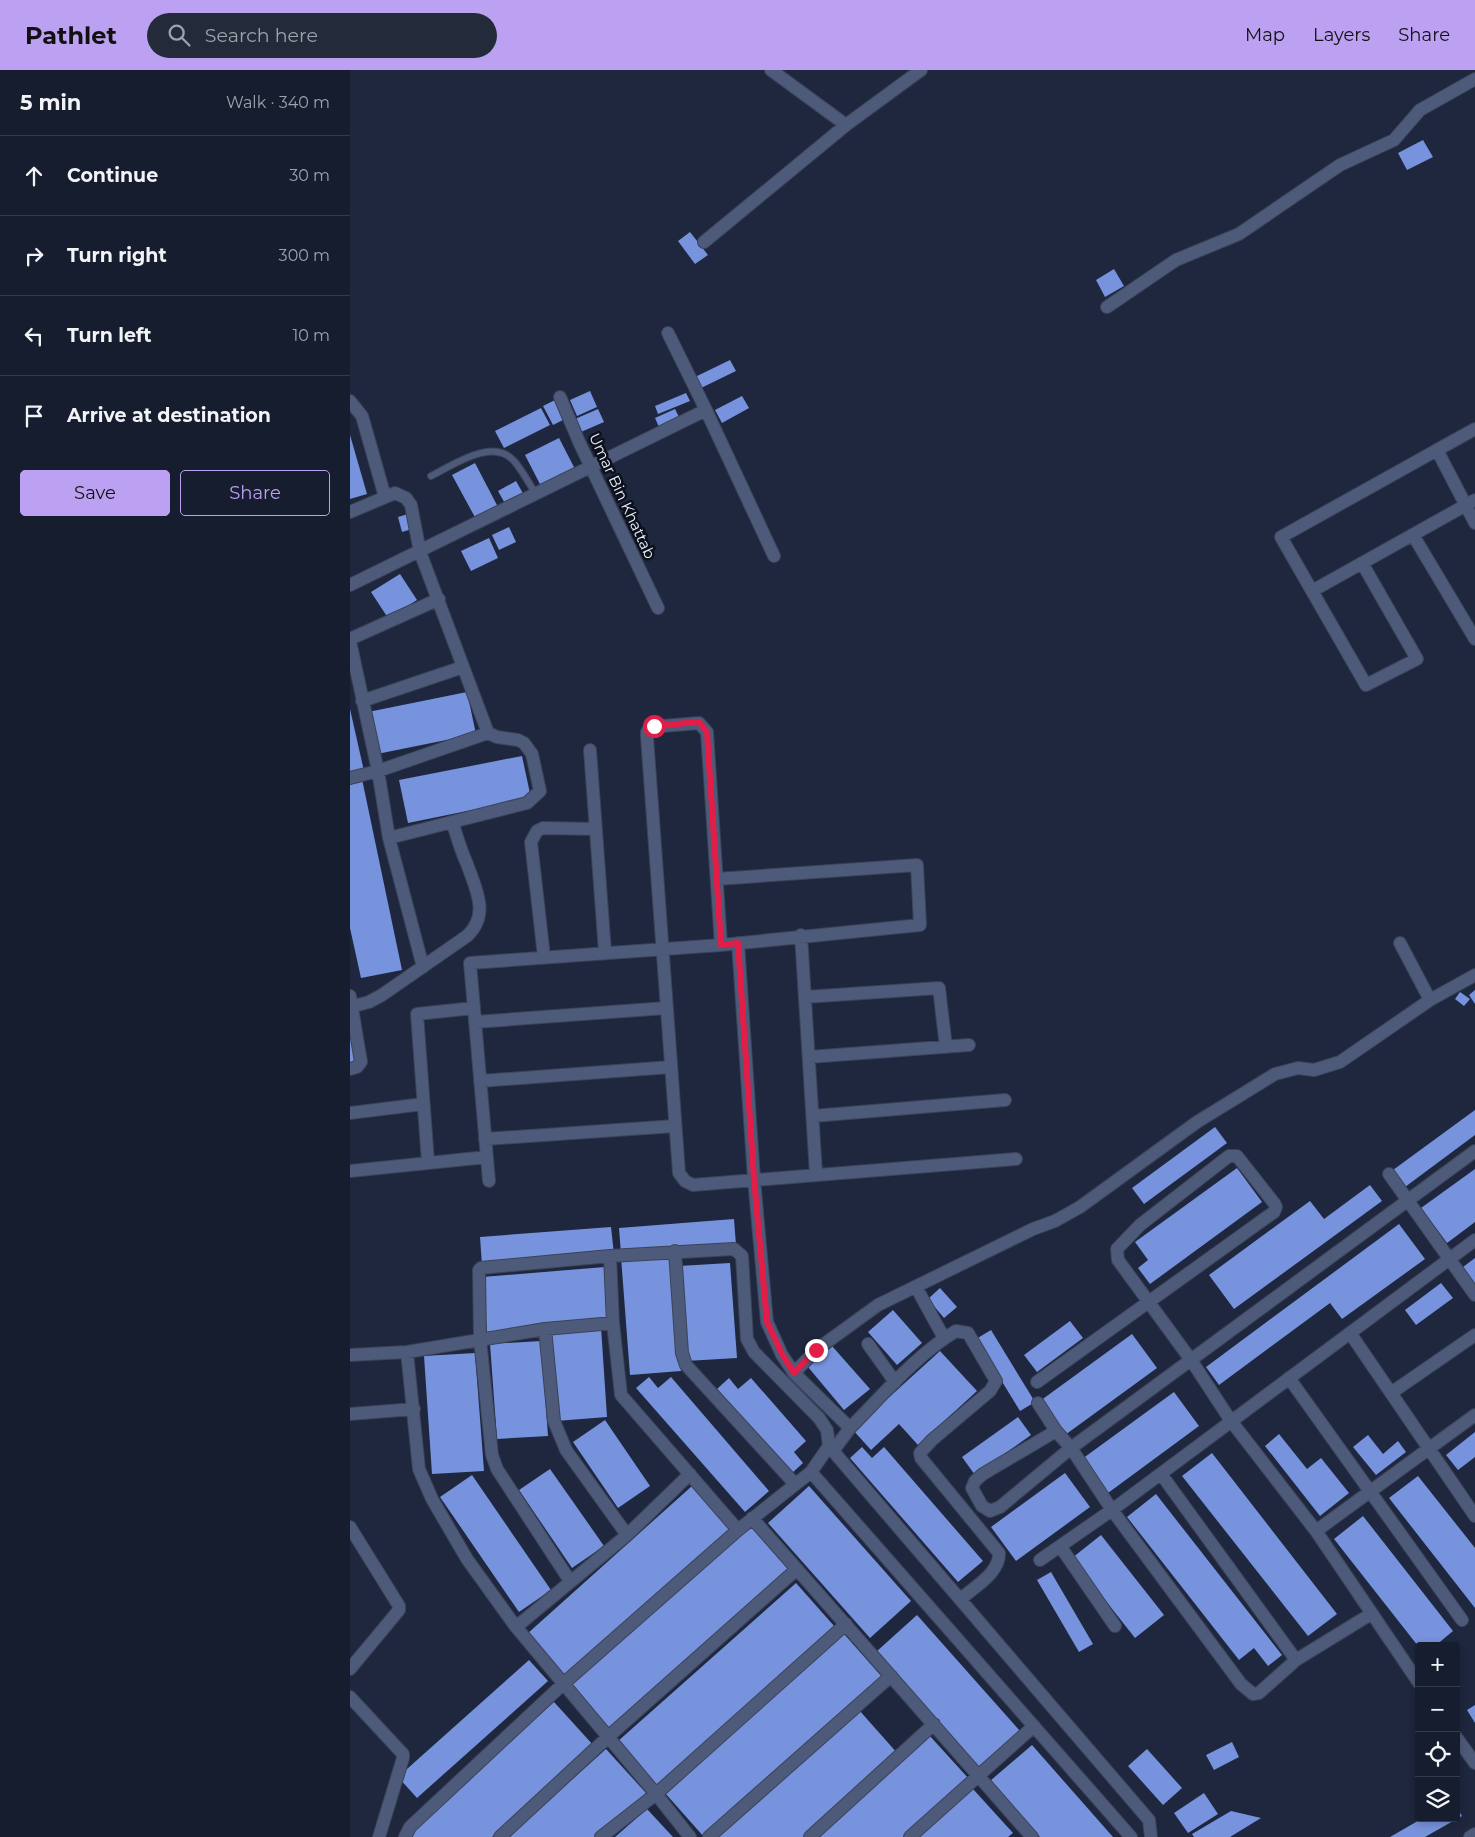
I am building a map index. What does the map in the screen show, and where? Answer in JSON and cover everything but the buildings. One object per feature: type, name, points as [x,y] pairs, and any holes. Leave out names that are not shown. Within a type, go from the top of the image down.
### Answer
[{"type":"street","points":[[771,70],[846,125]]},
{"type":"street","points":[[704,242],[846,125],[921,70]]},
{"type":"street","points":[[1107,307],[1176,260],[1239,234],[1340,165],[1394,140],[1420,110],[1475,79]]},
{"type":"street","points":[[668,334],[706,410],[774,556]]},
{"type":"street","name":"Umar Bin Khattab","points":[[560,397],[591,468],[658,608]]},
{"type":"street","points":[[350,401],[362,416],[385,497]]},
{"type":"street","points":[[350,585],[706,410]]},
{"type":"street","points":[[1362,563],[1417,659],[1366,685],[1281,538],[1475,429]]},
{"type":"street","points":[[1437,450],[1470,503],[1475,523]]},
{"type":"street","points":[[350,512],[395,494],[406,498],[410,506],[420,552],[488,733]]},
{"type":"street","points":[[1312,591],[1470,503]]},
{"type":"street","points":[[1413,534],[1475,639]]},
{"type":"street","points":[[422,967],[389,838],[378,771],[350,640],[439,599]]},
{"type":"street","points":[[362,701],[462,667]]},
{"type":"street","points":[[721,945],[707,732],[699,722],[650,727],[647,736],[666,1008],[679,1173],[684,1181],[693,1184],[1016,1158]]},
{"type":"street","points":[[350,778],[378,771],[488,733],[497,737],[518,740],[528,748],[541,786],[540,791],[526,803],[453,824],[389,838]]},
{"type":"street","points":[[590,750],[605,952]]},
{"type":"street","points":[[350,1069],[357,1067],[361,1062],[351,1003],[369,1002],[467,936],[477,924],[480,916],[478,892],[453,824]]},
{"type":"street","points":[[544,957],[532,837],[543,828],[596,829]]},
{"type":"street","points":[[489,1181],[470,963],[721,945],[920,926],[916,866],[717,879]]},
{"type":"street","points":[[801,936],[816,1174]]},
{"type":"street","points":[[1400,942],[1430,1000]]},
{"type":"street","points":[[738,943],[754,1179],[767,1322],[782,1354],[794,1373],[850,1428]]},
{"type":"street","points":[[794,1373],[816,1350],[878,1305],[1080,1207],[1196,1122],[1275,1074],[1298,1068],[1314,1070],[1328,1068],[1340,1062],[1430,1000],[1475,975]]},
{"type":"street","points":[[805,997],[939,988],[946,1047]]},
{"type":"street","points":[[428,1162],[417,1014],[474,1008]]},
{"type":"street","points":[[475,1022],[666,1008]]},
{"type":"street","points":[[809,1057],[970,1045]]},
{"type":"street","points":[[480,1081],[671,1067]]},
{"type":"street","points":[[813,1116],[1005,1100]]},
{"type":"street","points":[[350,1113],[424,1104]]},
{"type":"street","points":[[485,1139],[675,1126]]},
{"type":"street","points":[[1056,1431],[983,1474],[976,1481],[972,1488],[982,1506],[990,1511],[1000,1507],[1071,1448],[1475,1150]]},
{"type":"street","points":[[1037,1382],[1150,1302],[1274,1212],[1276,1207],[1274,1203],[1237,1156],[1229,1156],[1133,1231],[1117,1249],[1118,1260],[1150,1302],[1191,1360],[1231,1421],[1316,1531],[1415,1677]]},
{"type":"street","points":[[350,1171],[487,1157]]},
{"type":"street","points":[[1389,1174],[1475,1295]]},
{"type":"street","points":[[1040,1560],[1161,1474],[1475,1240]]},
{"type":"street","points":[[570,1581],[497,1469],[492,1455],[480,1339],[478,1274],[482,1268],[675,1251],[734,1249],[742,1256],[747,1339],[754,1352],[819,1418],[827,1430],[831,1448],[1149,1820],[1150,1837]]},
{"type":"street","points":[[675,1251],[682,1353],[686,1365],[795,1484]]},
{"type":"street","points":[[610,1256],[613,1323],[621,1395],[738,1530]]},
{"type":"street","points":[[916,1287],[944,1338]]},
{"type":"street","points":[[350,1355],[407,1352],[545,1329],[613,1323]]},
{"type":"street","points":[[545,1329],[553,1414],[559,1434],[566,1450],[627,1535]]},
{"type":"street","points":[[405,1837],[410,1827],[563,1684],[752,1518],[811,1472],[831,1448],[895,1382],[944,1338],[956,1331],[968,1333],[996,1381],[990,1391],[932,1440],[920,1453],[921,1458],[999,1553],[999,1561],[994,1570],[961,1599]]},
{"type":"street","points":[[1350,1334],[1475,1516]]},
{"type":"street","points":[[1391,1393],[1475,1335]]},
{"type":"street","points":[[868,1344],[895,1382]]},
{"type":"street","points":[[407,1352],[419,1469],[424,1484],[467,1559],[516,1627],[690,1837]]},
{"type":"street","points":[[1289,1378],[1462,1620]]},
{"type":"street","points":[[1038,1403],[1056,1431],[1071,1448],[1112,1510],[1247,1690],[1253,1694],[1260,1693],[1296,1660],[1371,1614]]},
{"type":"street","points":[[350,1414],[414,1409]]},
{"type":"street","points":[[1316,1531],[1475,1415]]},
{"type":"street","points":[[811,1472],[1131,1837]]},
{"type":"street","points":[[516,1627],[627,1535],[690,1474]]},
{"type":"street","points":[[1161,1474],[1296,1660]]},
{"type":"street","points":[[752,1518],[979,1774],[1025,1835]]},
{"type":"street","points":[[350,1527],[399,1610],[350,1669]]},
{"type":"street","points":[[1060,1546],[1115,1626]]},
{"type":"street","points":[[500,1837],[608,1736],[797,1569]]},
{"type":"street","points":[[601,1837],[656,1794],[846,1624]]},
{"type":"street","points":[[709,1837],[891,1676]]},
{"type":"street","points":[[350,1697],[403,1754],[379,1837]]},
{"type":"street","points":[[810,1837],[934,1724]]},
{"type":"street","points":[[910,1837],[1034,1726]]},
{"type":"street","points":[[1460,1743],[1475,1764]]},
{"type":"street","points":[[1470,1837],[1475,1834]]},
{"type":"lane","points":[[431,476],[480,452],[500,453],[513,460],[536,494]]},
{"type":"route","points":[[654,726],[699,722],[707,732],[721,945],[738,943],[754,1179],[767,1322],[782,1354],[794,1373],[816,1350]]}]
